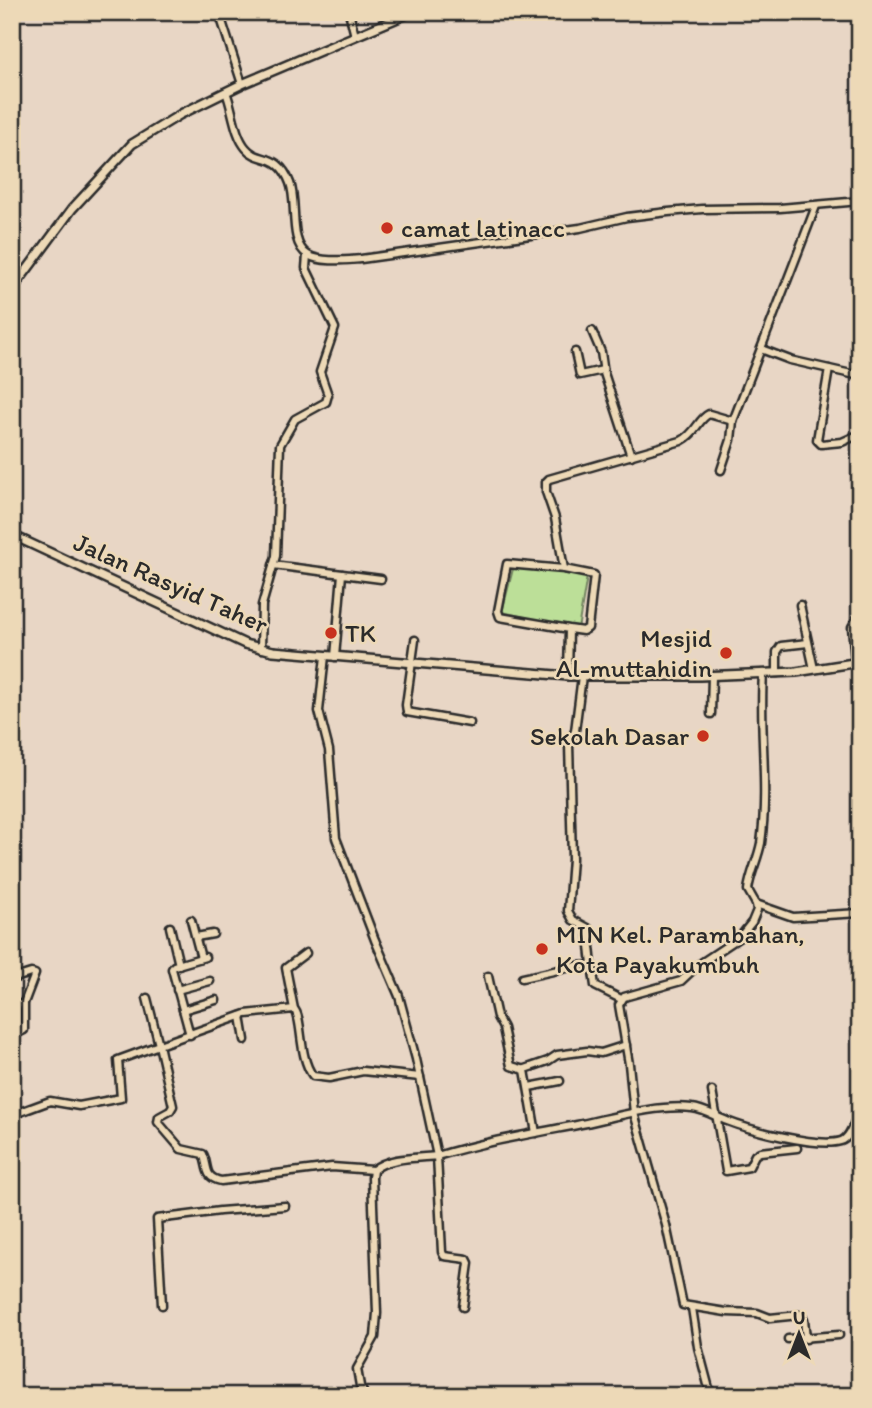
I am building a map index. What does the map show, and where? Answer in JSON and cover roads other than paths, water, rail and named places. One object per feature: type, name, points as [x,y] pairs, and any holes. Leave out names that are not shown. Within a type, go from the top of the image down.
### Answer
[{"type":"street","points":[[219,12],[242,84]]},
{"type":"street","points":[[349,12],[355,36]]},
{"type":"street","points":[[13,285],[122,153],[158,127],[242,84],[411,12]]},
{"type":"street","points":[[226,92],[242,143],[248,151],[276,162],[290,183],[298,242],[307,255],[306,268],[335,331],[321,369],[328,395],[326,402],[295,419],[280,445],[276,556],[262,605],[261,649]]},
{"type":"street","points":[[307,255],[332,259],[361,259],[580,228],[627,217],[668,212],[860,201]]},
{"type":"street","points":[[722,470],[731,440],[733,421],[816,205]]},
{"type":"street","points":[[592,331],[601,352],[603,370],[631,456]]},
{"type":"street","points":[[761,349],[790,360],[860,376]]},
{"type":"street","points":[[575,352],[580,375],[603,370]]},
{"type":"street","points":[[829,369],[817,440],[821,444],[842,442],[860,434]]},
{"type":"street","points":[[564,569],[546,482],[685,439],[693,433],[704,416],[709,414],[733,421]]},
{"type":"street","name":"Jalan Rasyid Taher","points":[[12,535],[245,644],[261,649],[568,676],[763,674],[857,662]]},
{"type":"street","points":[[507,564],[592,573],[595,578],[588,628],[583,631],[569,629],[502,618],[498,613],[507,564]]},
{"type":"street","points":[[273,565],[381,579]]},
{"type":"street","points":[[335,657],[342,573]]},
{"type":"street","points":[[800,605],[814,669]]},
{"type":"street","points":[[857,662],[852,627],[860,613]]},
{"type":"street","points":[[568,676],[569,629]]},
{"type":"street","points":[[415,640],[405,708],[407,712],[470,723]]},
{"type":"street","points":[[777,673],[777,652],[781,646],[808,643]]},
{"type":"street","points":[[325,656],[319,707],[329,750],[335,838],[374,940],[399,996],[437,1156],[442,1252],[444,1256],[467,1259],[469,1263],[463,1307]]},
{"type":"street","points":[[582,676],[575,731],[569,744],[572,859],[568,911],[573,920],[588,928],[595,986],[621,999],[676,984],[748,928],[755,915],[756,904],[748,890],[761,843],[765,750],[761,708],[763,674]]},
{"type":"street","points":[[711,713],[712,675]]},
{"type":"street","points":[[756,904],[793,917],[860,913]]},
{"type":"street","points":[[190,1035],[172,972],[174,967],[203,958],[191,920]]},
{"type":"street","points":[[170,927],[179,965]]},
{"type":"street","points":[[196,937],[213,934]]},
{"type":"street","points":[[306,953],[286,968],[295,1009],[299,1014],[301,1045],[313,1076],[329,1078],[363,1071],[419,1077]]},
{"type":"street","points":[[522,978],[580,965],[592,965]]},
{"type":"street","points":[[12,979],[35,973],[24,1003],[24,1030],[12,1036]]},
{"type":"street","points":[[488,976],[513,1068],[525,1069],[557,1055],[601,1053],[626,1045]]},
{"type":"street","points":[[177,990],[210,981]]},
{"type":"street","points":[[147,998],[173,1106],[159,1117],[158,1122],[181,1149],[203,1154],[205,1168],[211,1177],[221,1181],[332,1167],[373,1170],[391,1162],[437,1156],[468,1146],[634,1113],[691,1107],[773,1136],[832,1142],[847,1138],[860,1111]]},
{"type":"street","points":[[621,999],[618,1005],[634,1113],[666,1225],[682,1303],[685,1307],[757,1313],[770,1318],[799,1315],[804,1319],[806,1339]]},
{"type":"street","points":[[183,1010],[216,1000]]},
{"type":"street","points":[[12,1007],[24,1003]]},
{"type":"street","points":[[12,1115],[50,1101],[79,1106],[120,1099],[122,1094],[119,1059],[241,1016],[261,1011],[295,1009]]},
{"type":"street","points":[[241,1016],[245,1041]]},
{"type":"street","points":[[525,1069],[536,1133]]},
{"type":"street","points":[[528,1087],[560,1081]]},
{"type":"street","points":[[712,1091],[727,1172],[750,1167],[755,1155],[760,1152],[797,1148]]},
{"type":"street","points":[[365,1396],[357,1369],[375,1337],[377,1312],[373,1170]]},
{"type":"street","points":[[162,1305],[157,1219],[285,1206]]},
{"type":"street","points":[[692,1308],[698,1347],[711,1396]]},
{"type":"street","points":[[788,1339],[839,1335]]},
{"type":"place","name":"camat latinacc","points":[[387,228]]},
{"type":"place","name":"TK","points":[[331,633]]},
{"type":"place","name":"Mesjid Al-muttahidin","points":[[726,653]]},
{"type":"place","name":"Sekolah Dasar","points":[[703,736]]},
{"type":"place","name":"MIN Kel. Parambahan, Kota Payakumbuh","points":[[542,949]]}]
